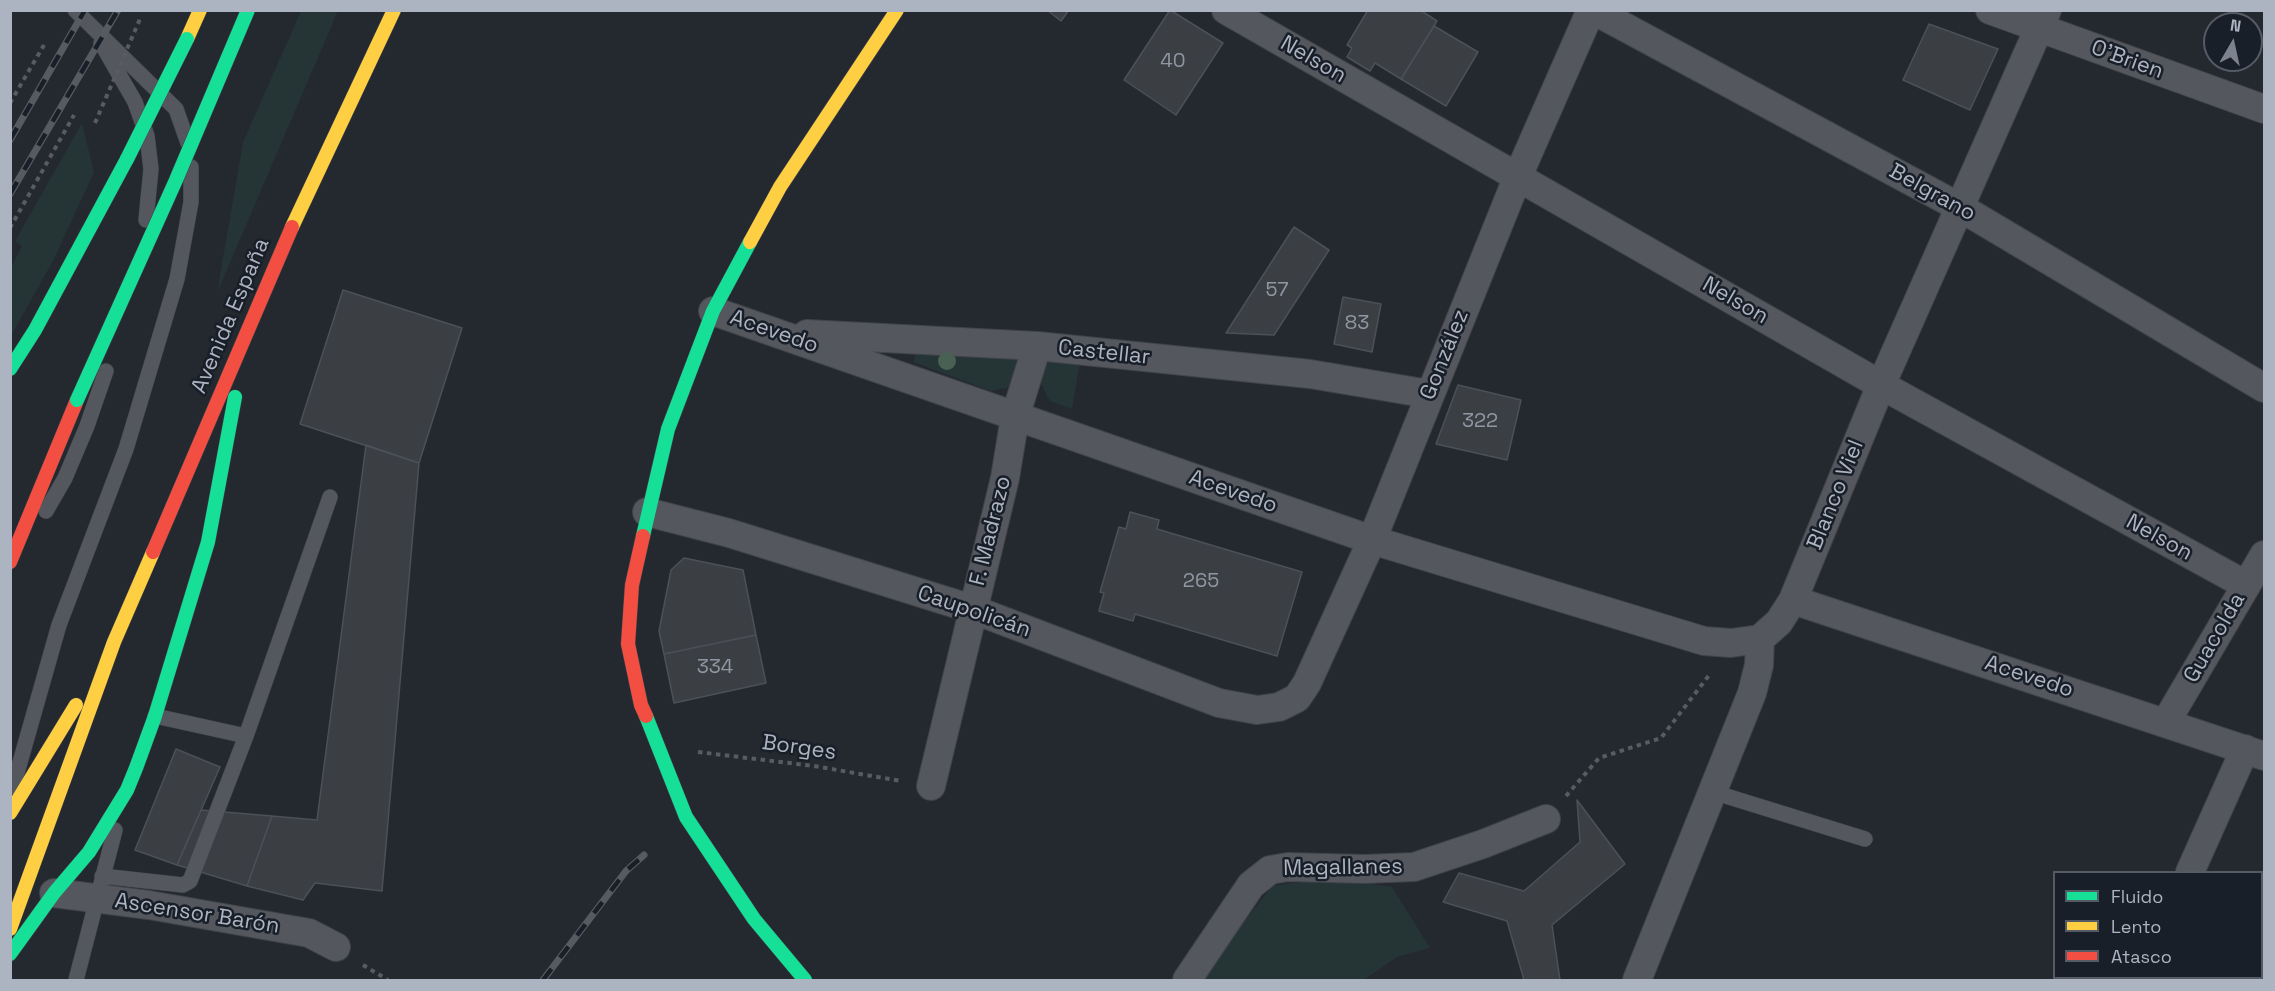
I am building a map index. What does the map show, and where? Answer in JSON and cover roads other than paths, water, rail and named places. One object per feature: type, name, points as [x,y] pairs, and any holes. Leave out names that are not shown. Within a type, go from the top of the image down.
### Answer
[{"type":"main road","points":[[10,369],[35,330],[127,159],[200,10]]},
{"type":"main road","points":[[10,562],[77,400],[176,180],[248,10]]},
{"type":"main road","name":"Avenida España","points":[[10,929],[114,642],[302,206],[394,10]]},
{"type":"main road","points":[[805,981],[754,920],[686,817],[641,705],[628,644],[632,585],[668,429],[713,311],[780,187],[897,10]]},
{"type":"main road","points":[[10,954],[54,893],[89,852],[127,789],[155,716],[208,542],[245,338]]},
{"type":"main road","points":[[23,493],[77,400]]},
{"type":"main road","name":"Avenida España","points":[[10,813],[114,642]]},
{"type":"street","name":"Nelson","points":[[1226,10],[1881,385],[2246,585]]},
{"type":"street","name":"González","points":[[1297,698],[1307,683],[1371,540],[1518,176],[1592,10]]},
{"type":"street","name":"Belgrano","points":[[1592,10],[1961,208],[2265,388]]},
{"type":"street","name":"O'Brien","points":[[1990,10],[2043,20],[2265,109]]},
{"type":"street","name":"Blanco Viel","points":[[1760,639],[1779,622],[1793,600],[1881,385],[2043,20]]},
{"type":"street","name":"Acevedo","points":[[713,311],[1371,540],[1704,641],[1731,643],[1760,639]]},
{"type":"street","name":"Castellar","points":[[778,332],[1037,346],[1310,374],[1429,394]]},
{"type":"street","name":"F. Madrazo","points":[[931,786],[1005,478],[1015,417],[1037,346]]},
{"type":"street","name":"Caupolicán","points":[[647,512],[729,533],[972,609],[1219,703],[1257,710],[1279,707],[1297,698]]},
{"type":"street","name":"Guacolda","points":[[2166,722],[2265,555]]},
{"type":"street","name":"Acevedo","points":[[1793,600],[2255,753]]},
{"type":"street","points":[[1637,981],[1752,693],[1759,665],[1760,639]]},
{"type":"street","points":[[2191,871],[2255,753]]},
{"type":"street","name":"Magallanes","points":[[1187,981],[1251,885],[1270,870],[1288,867],[1365,869],[1414,867],[1484,844],[1546,819]]},
{"type":"street","name":"Ascensor Barón","points":[[54,893],[100,887],[309,933],[336,948]]},
{"type":"lane","points":[[10,796],[59,625],[126,449],[177,279],[191,202],[191,152],[176,109],[75,10]]},
{"type":"lane","points":[[10,570],[65,478],[87,426],[128,302],[144,238],[151,169],[147,136],[135,102],[92,27]]},
{"type":"lane","points":[[100,887],[183,885],[190,881],[246,736],[330,497]]},
{"type":"lane","points":[[155,716],[246,736]]},
{"type":"lane","points":[[76,981],[127,789]]},
{"type":"lane","points":[[1713,792],[1865,839]]},
{"type":"railway","points":[[10,140],[85,10]]},
{"type":"railway","points":[[10,194],[118,10]]},
{"type":"railway","points":[[543,980],[626,871],[644,855]]}]
